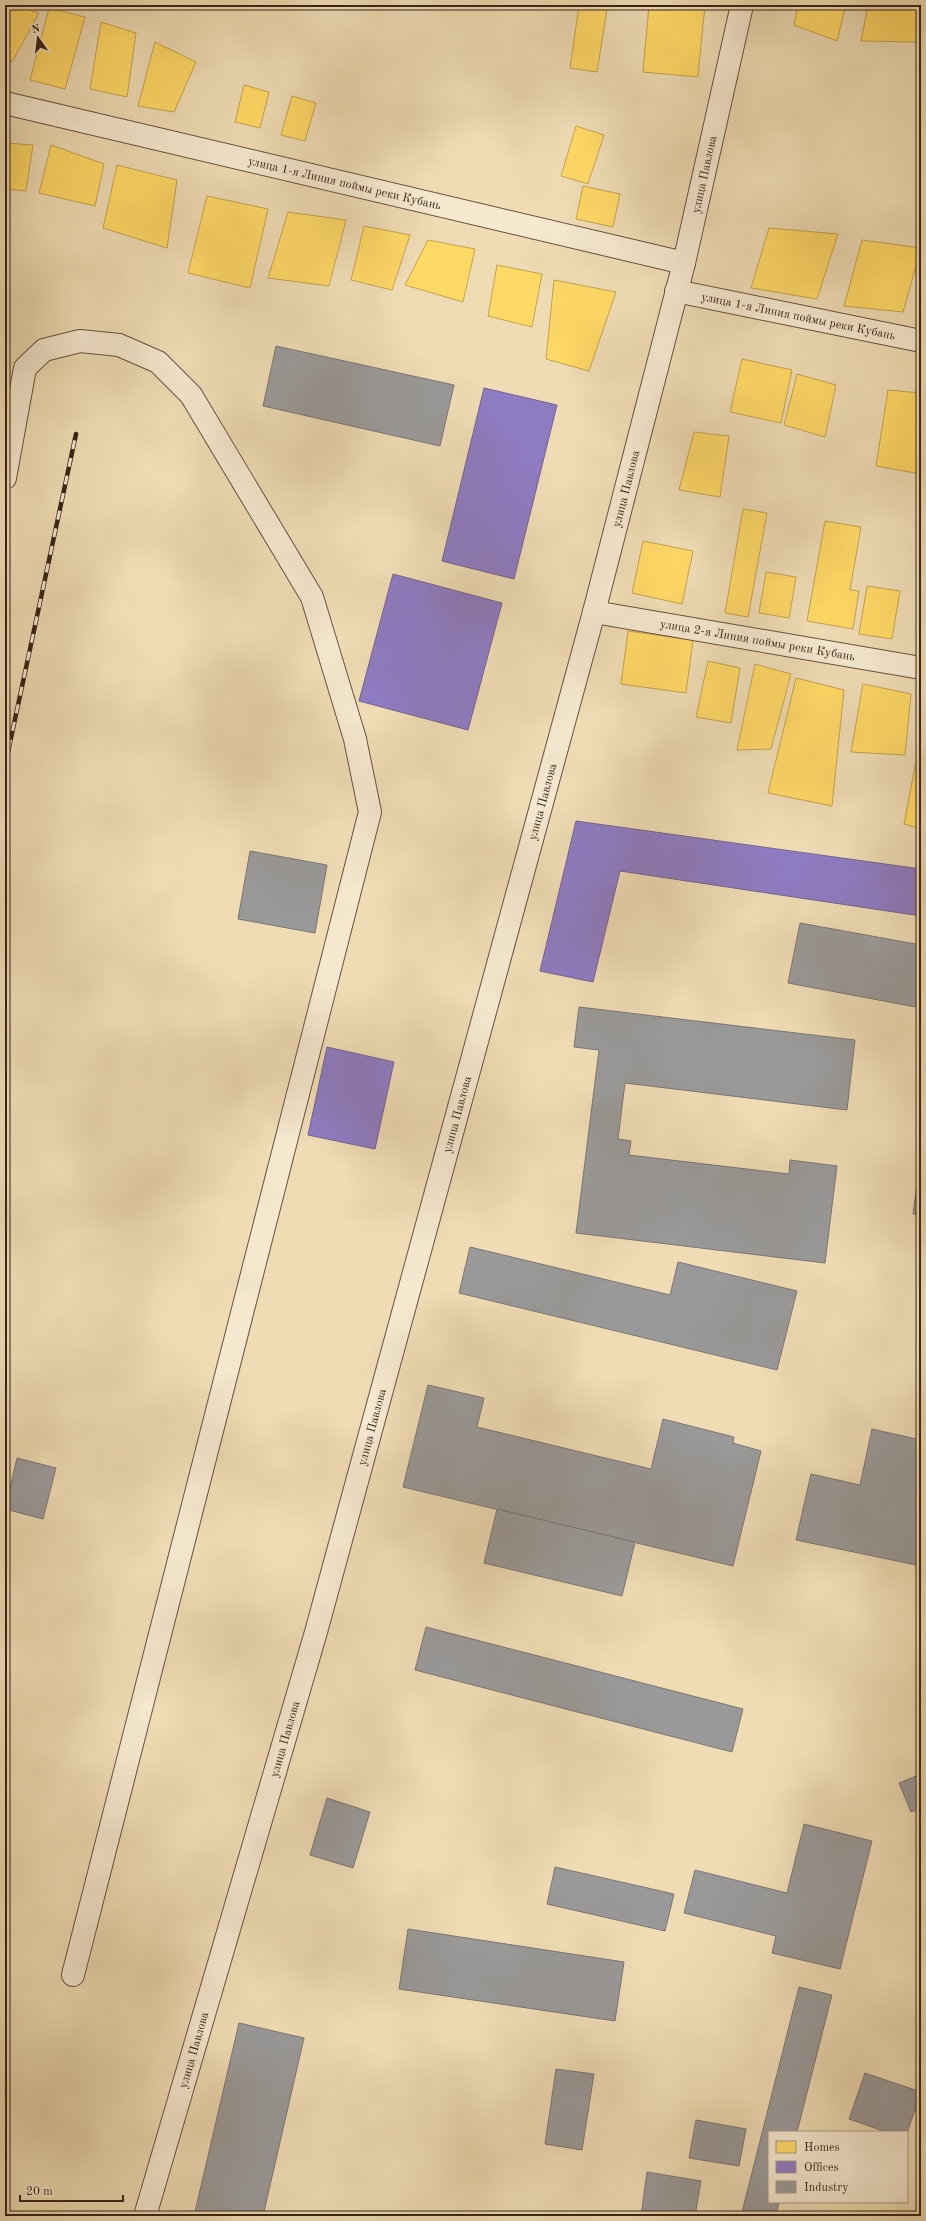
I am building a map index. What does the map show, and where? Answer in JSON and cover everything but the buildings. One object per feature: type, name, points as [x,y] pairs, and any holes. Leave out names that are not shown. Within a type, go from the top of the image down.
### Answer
[{"type":"street","name":"улица Павлова","points":[[145,2216],[316,1632],[594,612],[684,264],[742,5]]},
{"type":"street","name":"улица 1-я Линия поймы реки Кубань","points":[[5,103],[684,264]]},
{"type":"street","name":"улица 1-я Линия поймы реки Кубань","points":[[676,291],[921,341]]},
{"type":"street","points":[[5,478],[25,368],[44,350],[80,341],[119,346],[158,362],[191,395],[312,597],[354,739],[370,812],[74,1975]]},
{"type":"street","name":"улица 2-я Линия поймы реки Кубань","points":[[594,612],[921,668]]},
{"type":"railway","points":[[5,766],[76,434]]}]
